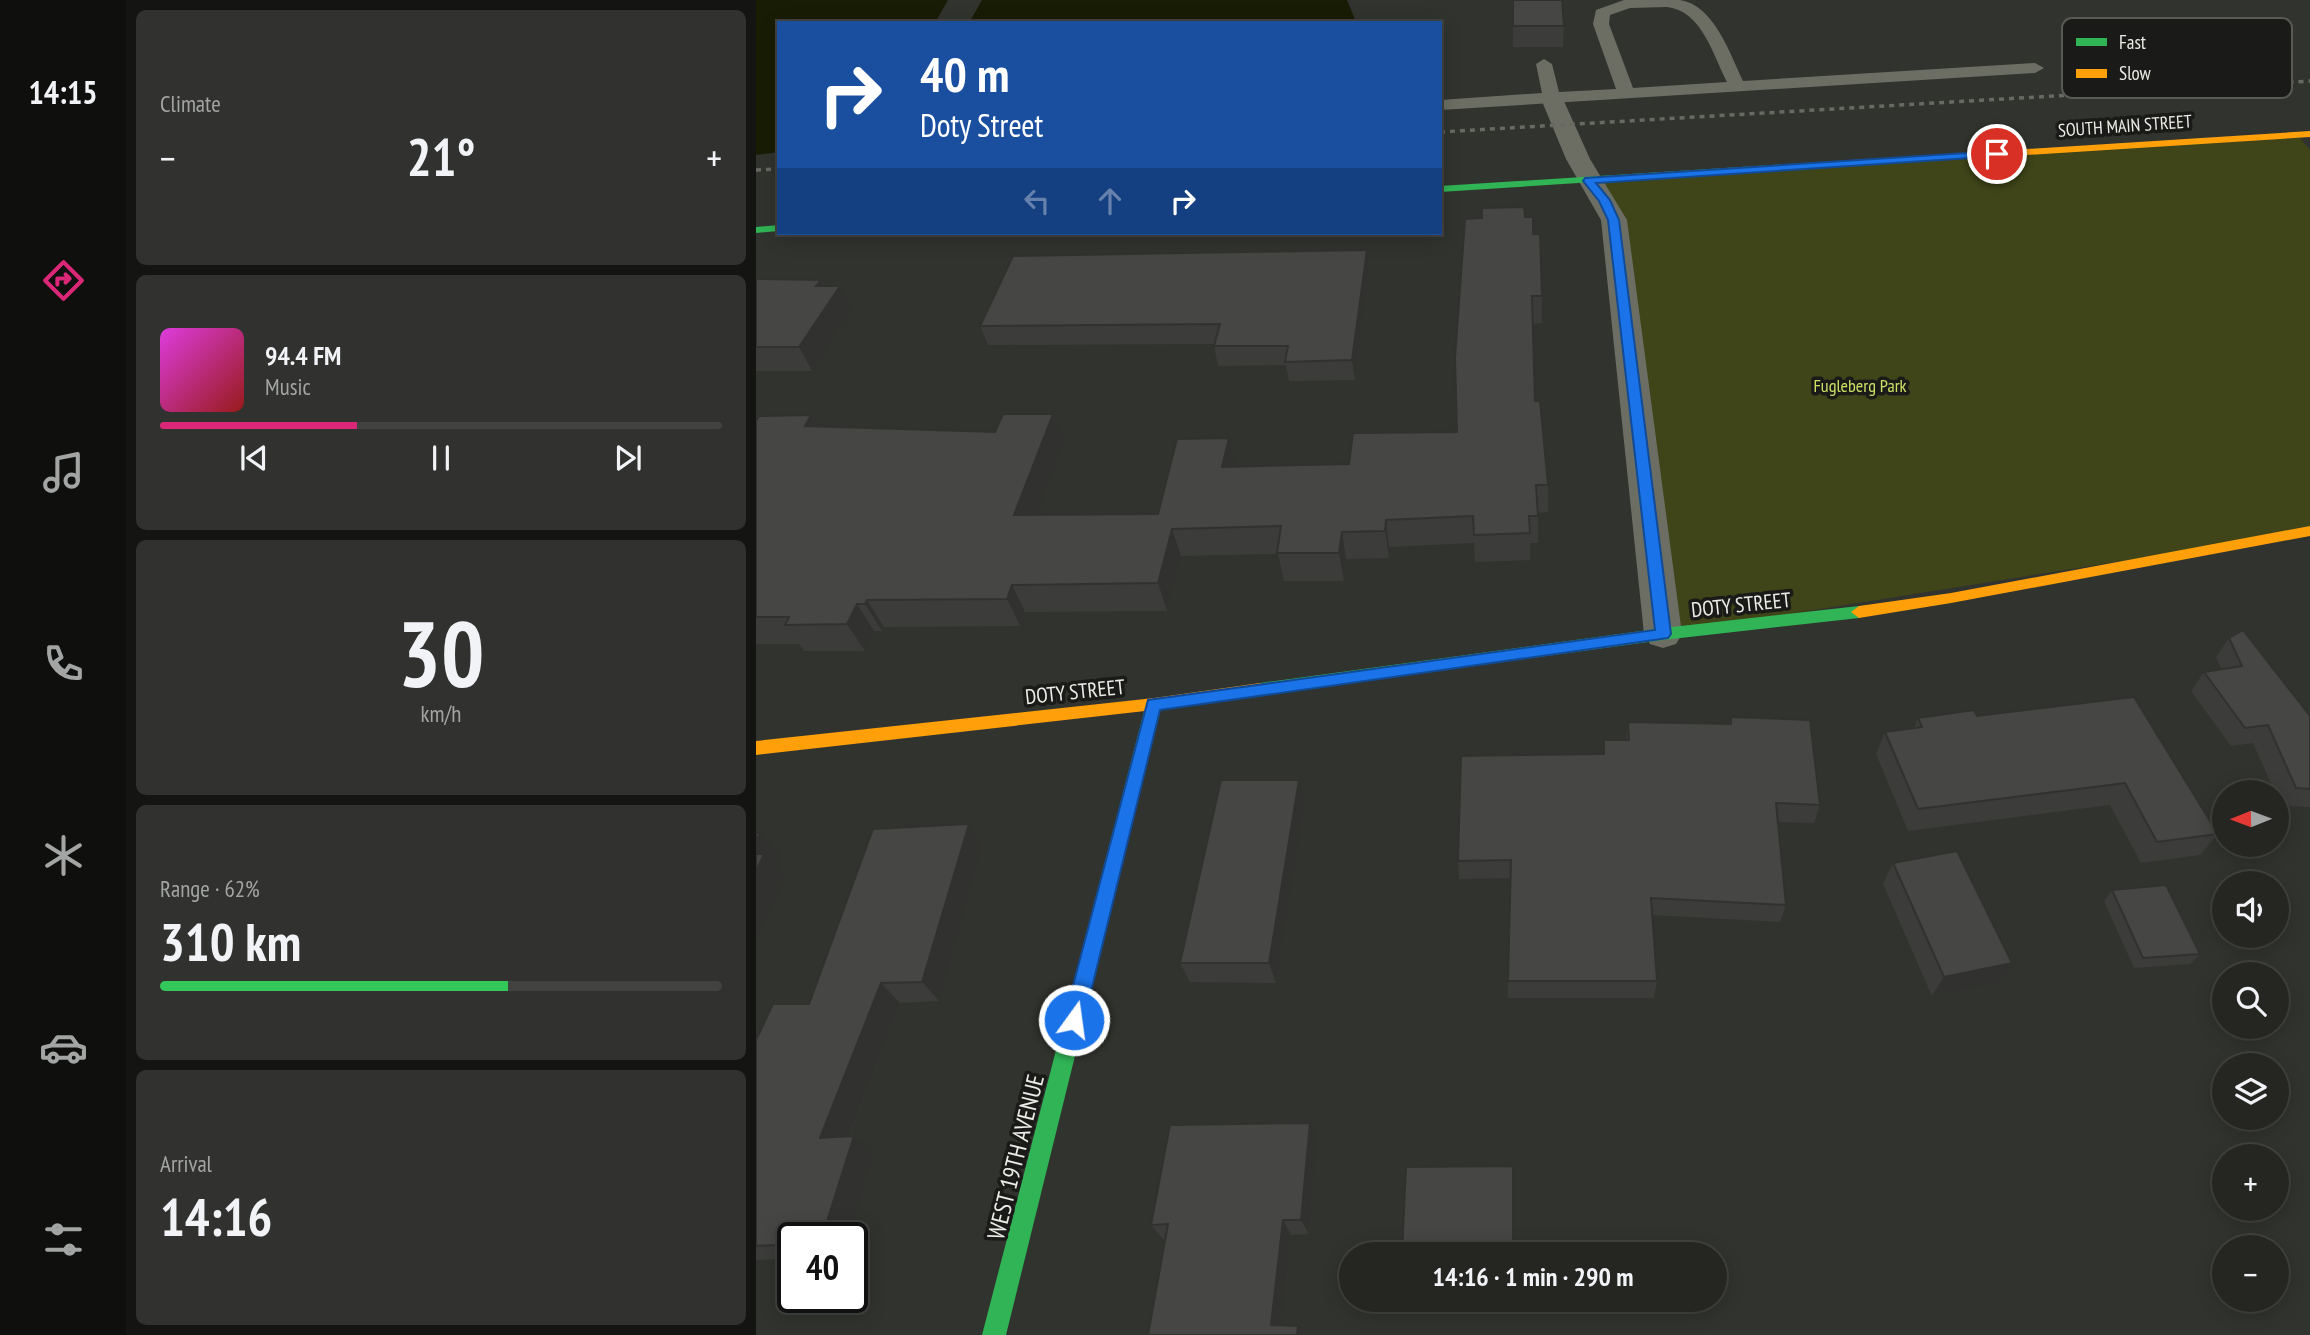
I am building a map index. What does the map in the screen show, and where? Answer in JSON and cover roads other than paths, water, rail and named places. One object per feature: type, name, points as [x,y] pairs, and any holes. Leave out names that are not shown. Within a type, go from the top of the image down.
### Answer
[{"type":"street","points":[[1552,99],[1588,181],[1604,200],[1614,220],[1663,634]]},
{"type":"street","name":"SOUTH MAIN STREET","points":[[1442,189],[2310,134]]},
{"type":"street","points":[[756,230],[777,228]]},
{"type":"street","name":"DOTY STREET","points":[[756,748],[1154,704],[1663,634],[1827,617],[1951,598],[2310,531]]},
{"type":"street","name":"WEST 19TH AVENUE","points":[[994,1335],[1154,704]]},
{"type":"lane","points":[[1628,94],[1601,24],[1602,13],[1631,3],[1663,2],[1686,7],[1700,17],[1738,87]]},
{"type":"lane","points":[[1544,64],[1552,99]]},
{"type":"lane","points":[[1442,104],[2035,68]]},
{"type":"railway","points":[[2292,82],[2310,81]]},
{"type":"railway","points":[[1442,132],[2062,96]]},
{"type":"railway","points":[[756,170],[777,169]]},
{"type":"park label","name":"Fugleberg Park","points":[[1860,386]]}]
